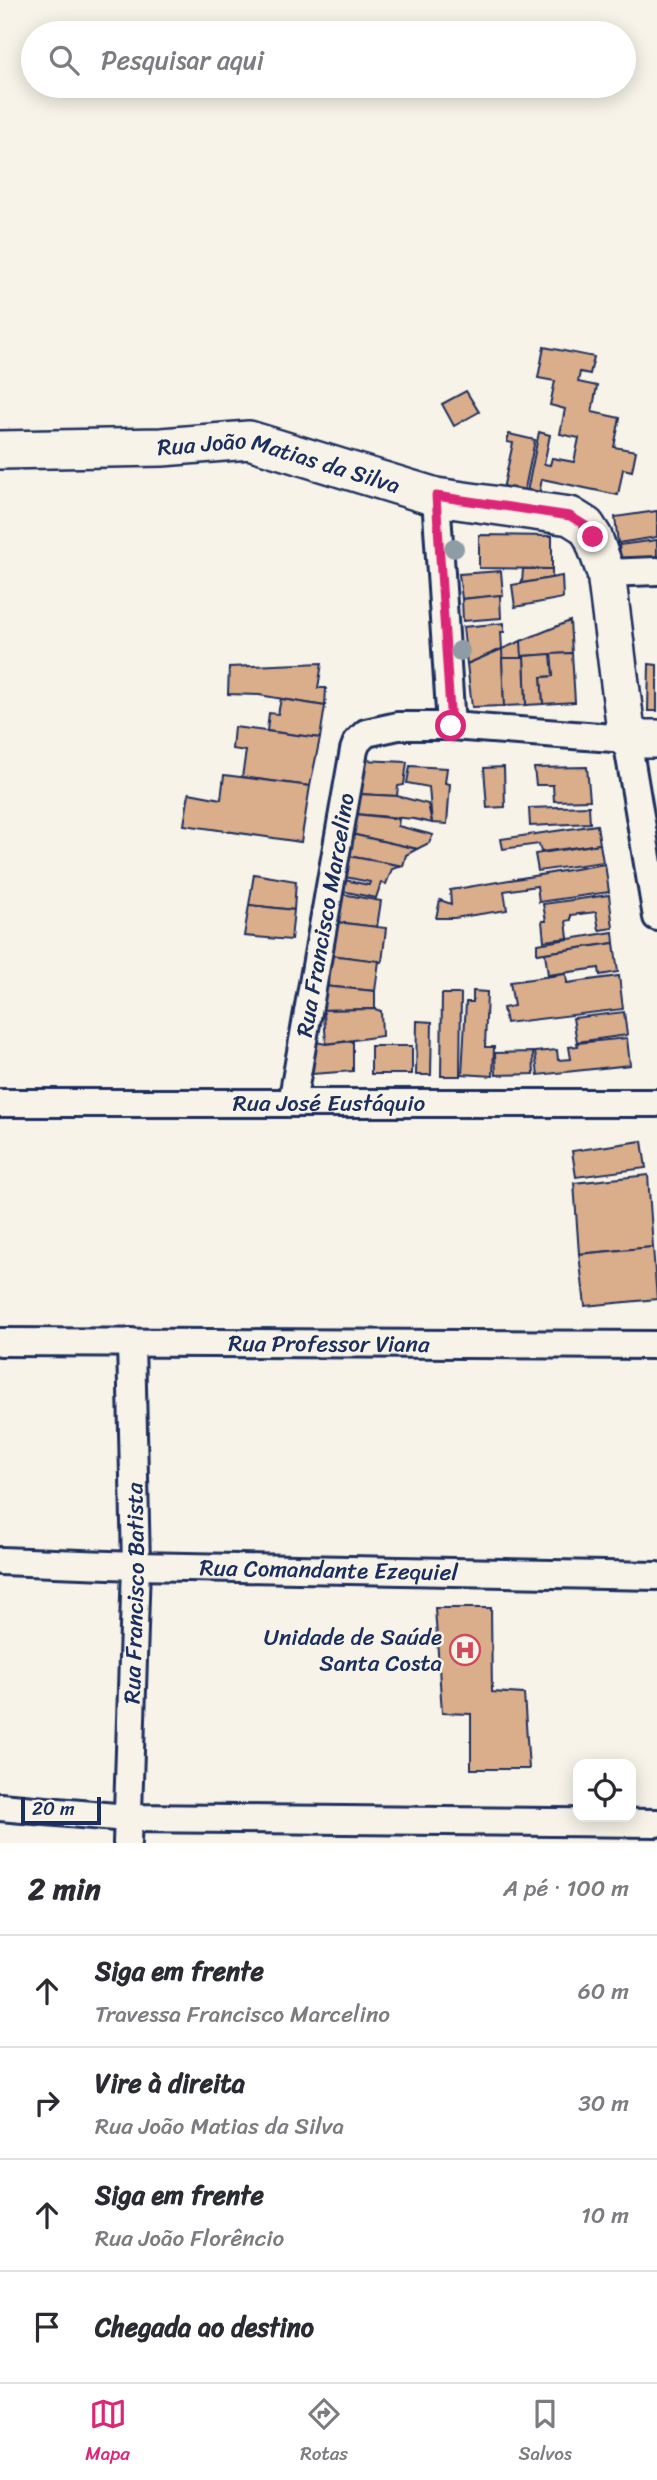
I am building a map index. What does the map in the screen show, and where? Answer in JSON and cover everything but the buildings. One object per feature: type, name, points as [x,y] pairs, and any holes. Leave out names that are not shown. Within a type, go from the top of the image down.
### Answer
[{"type":"street","name":"Rua João Matias da Silva","points":[[0,450],[162,447],[249,440],[436,496],[570,516],[586,526],[593,537],[606,573],[642,739]]},
{"type":"street","points":[[436,496],[451,726],[642,739],[657,918]]},
{"type":"street","points":[[606,573],[657,571]]},
{"type":"street","name":"Rua Francisco Marcelino","points":[[292,1103],[356,742],[366,733],[398,726],[451,726]]},
{"type":"street","name":"Rua José Eustáquio","points":[[0,1103],[657,1103]]},
{"type":"street","name":"Rua Professor Viana","points":[[0,1342],[657,1345]]},
{"type":"street","name":"Rua Francisco Batista","points":[[127,1831],[136,1566],[131,1342]]},
{"type":"street","name":"Rua Comandante Ezequiel","points":[[0,1561],[657,1576]]},
{"type":"street","points":[[0,1807],[127,1831],[657,1823]]},
{"type":"place","name":"Unidade de Saúde Santa Costa","points":[[465,1650]]},
{"type":"route","points":[[451,726],[436,496],[570,516],[586,526],[593,537]]}]
